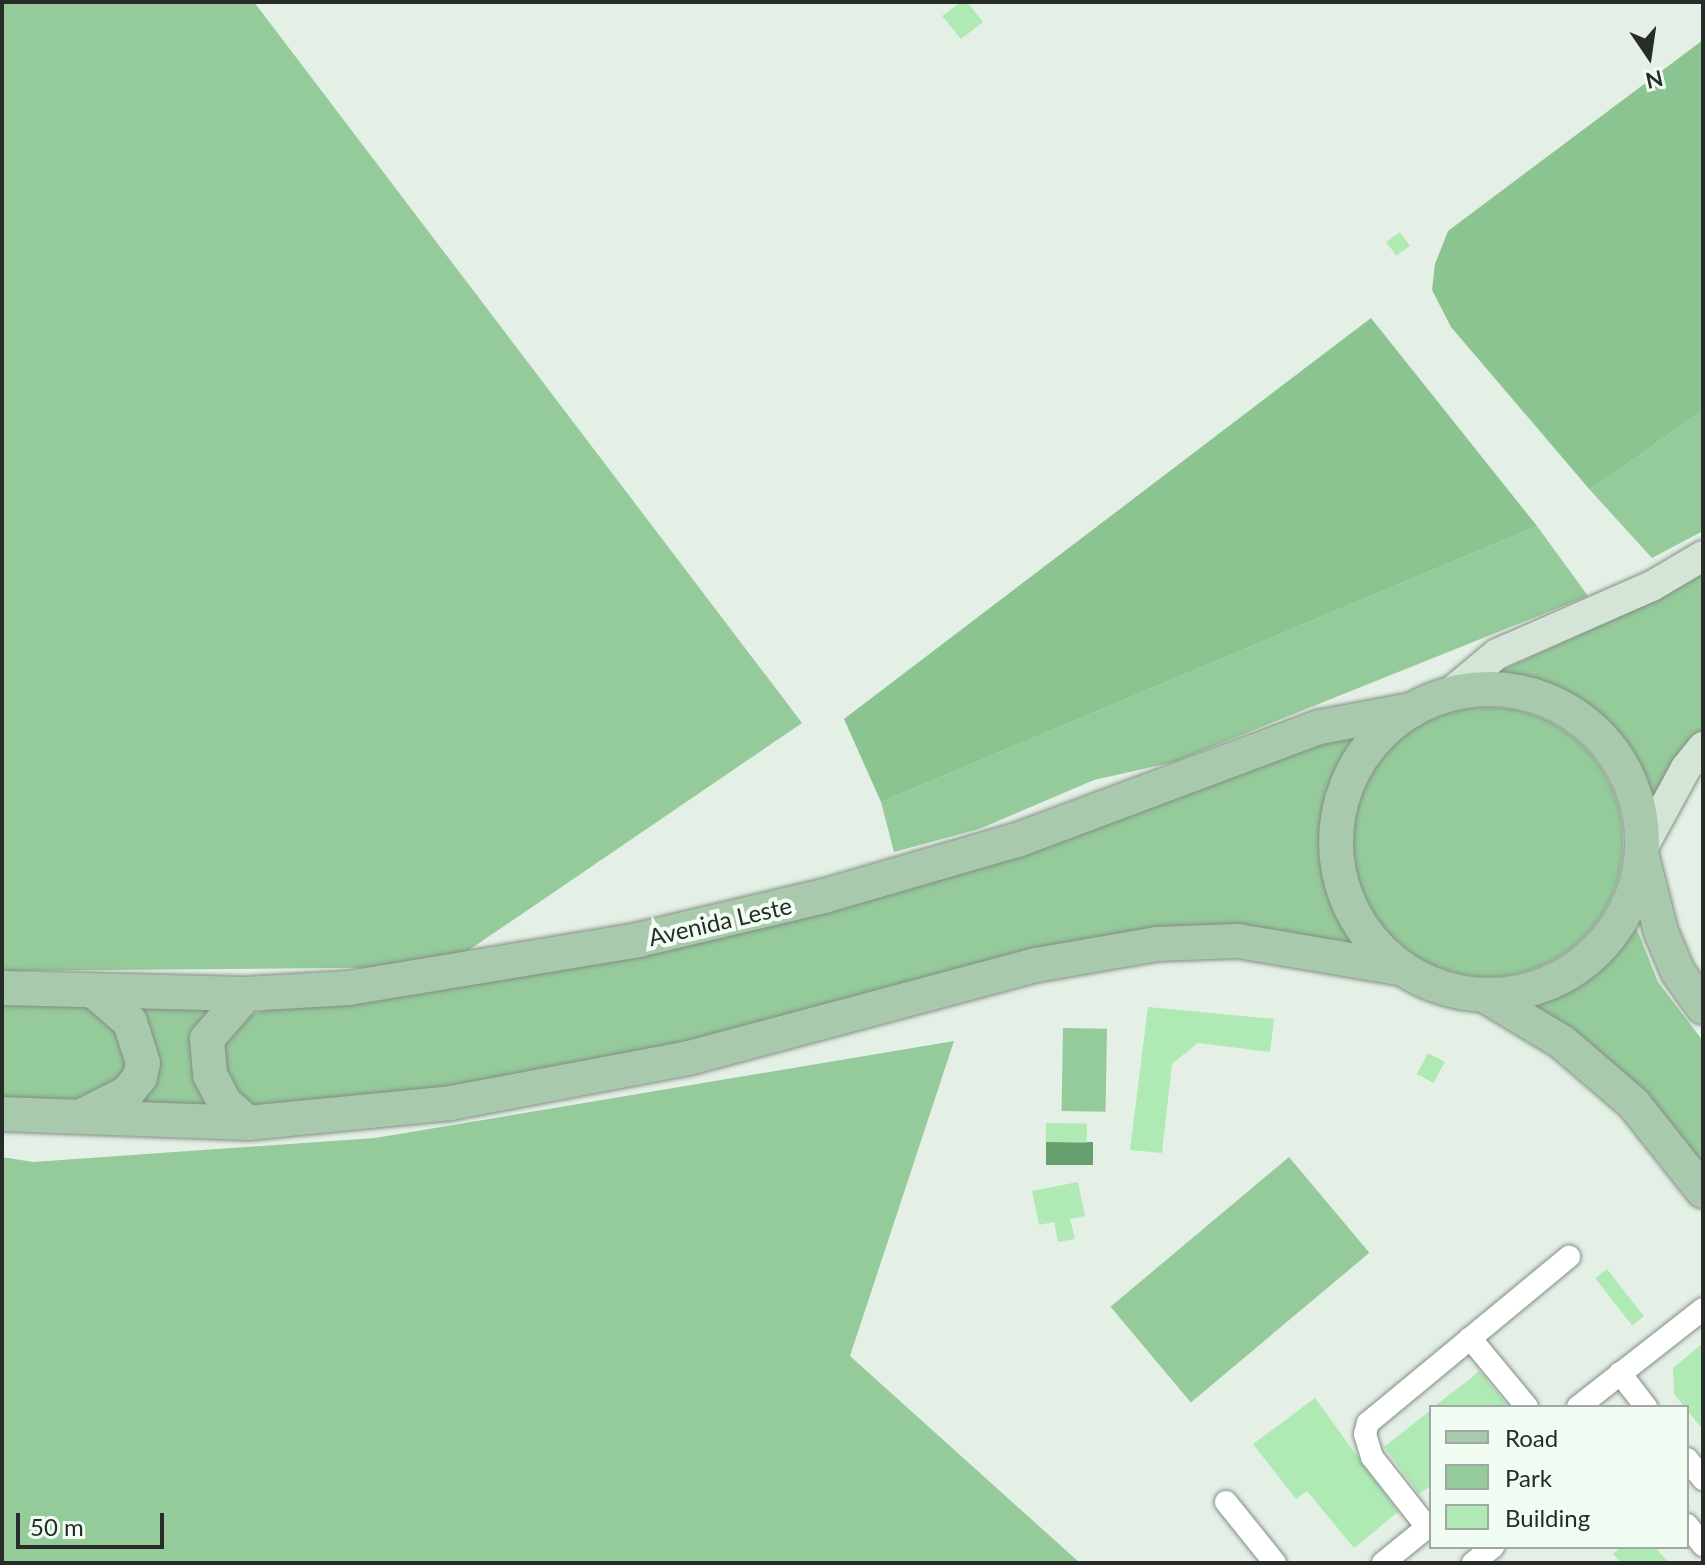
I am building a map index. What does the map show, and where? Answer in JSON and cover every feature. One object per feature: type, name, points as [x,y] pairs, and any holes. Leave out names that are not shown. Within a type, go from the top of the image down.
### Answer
[{"type":"main road","points":[[1449,694],[1497,654],[1652,586],[1703,556]]},
{"type":"main road","points":[[1703,747],[1686,768],[1643,852],[1631,904],[1606,942],[1571,972],[1544,984],[1484,995],[1443,989],[1403,969],[1371,940],[1347,902],[1336,860],[1337,816],[1351,774],[1376,738],[1411,710],[1449,694],[1497,688],[1543,698],[1585,721],[1624,769],[1638,798],[1643,852],[1661,932],[1678,972],[1703,1007]]},
{"type":"main road","name":"Avenida Leste","points":[[2,988],[246,994],[349,988],[455,974],[638,940],[824,896],[1017,840],[1320,727],[1411,710]]},
{"type":"main road","points":[[2,1114],[248,1123],[451,1103],[689,1058],[1036,965],[1157,944],[1238,941],[1403,969]]},
{"type":"main road","points":[[74,1119],[127,1093],[140,1077],[143,1063],[130,1022],[95,992]]},
{"type":"main road","points":[[246,994],[207,1039],[210,1075],[225,1103],[248,1123]]},
{"type":"main road","points":[[1484,995],[1562,1042],[1634,1104],[1703,1191]]},
{"type":"street","points":[[1383,1563],[1429,1526],[1372,1457],[1365,1434],[1368,1423],[1569,1257]]},
{"type":"street","points":[[1580,1405],[1703,1309]]},
{"type":"street","points":[[1470,1338],[1525,1405]]},
{"type":"street","points":[[1620,1373],[1644,1405]]},
{"type":"street","points":[[1689,1462],[1703,1479]]},
{"type":"street","points":[[1226,1502],[1275,1563]]},
{"type":"street","points":[[1689,1528],[1703,1545]]},
{"type":"street","points":[[1473,1563],[1490,1549]]},
{"type":"green space","points":[[2,2],[254,2],[802,723],[444,967],[2,971]]},
{"type":"green space","points":[[1703,410],[1703,531],[1652,558],[1590,490]]},
{"type":"green space","points":[[1537,526],[1588,596],[1174,762],[1094,780],[979,829],[894,852],[881,802]]},
{"type":"green space","points":[[1703,566],[1703,754],[1646,834],[1634,773],[1594,724],[1537,685],[1467,686],[1631,611]]},
{"type":"green space","points":[[1488,707],[1514,710],[1540,718],[1563,730],[1583,747],[1600,767],[1612,790],[1620,816],[1623,842],[1620,868],[1612,894],[1600,917],[1583,937],[1563,954],[1540,966],[1514,974],[1488,977],[1462,974],[1436,966],[1413,954],[1393,937],[1376,917],[1364,894],[1356,868],[1353,842],[1356,816],[1364,790],[1376,767],[1393,747],[1413,730],[1436,718],[1462,710]]},
{"type":"green space","points":[[1395,716],[1359,757],[1339,800],[1334,848],[1343,895],[1366,936],[1396,965],[1164,954],[461,1087],[266,1111],[220,1106],[210,1042],[236,1019],[282,1005],[825,899]]},
{"type":"green space","points":[[1632,917],[1658,982],[1703,1041],[1703,1165],[1517,1000],[1552,991],[1580,975],[1616,946]]},
{"type":"green space","points":[[2,997],[89,1005],[124,1025],[131,1098],[2,1105]]},
{"type":"green space","points":[[276,1004],[234,1017],[208,1041],[217,1108],[107,1116],[143,1062],[92,1005]]},
{"type":"green space","points":[[1063,1028],[1107,1029],[1106,1112],[1062,1111]]},
{"type":"green space","points":[[954,1041],[850,1356],[1080,1563],[2,1563],[2,1157],[33,1162],[375,1138]]},
{"type":"green space","points":[[1289,1157],[1369,1253],[1191,1403],[1111,1307]]},
{"type":"shaded area","points":[[1703,40],[1703,410],[1590,490],[1451,327],[1432,290],[1435,264],[1448,231]]},
{"type":"shaded area","points":[[1371,318],[1537,526],[881,802],[844,719]]},
{"type":"shaded area","points":[[1046,1142],[1093,1142],[1093,1165],[1046,1165]]},
{"type":"building","points":[[961,2],[967,2],[983,22],[961,39],[942,16]]},
{"type":"building","points":[[1400,232],[1410,246],[1396,256],[1386,242]]},
{"type":"building","points":[[1148,1007],[1274,1019],[1270,1052],[1198,1043],[1172,1064],[1162,1153],[1130,1150]]},
{"type":"building","points":[[1428,1053],[1445,1062],[1434,1083],[1417,1074]]},
{"type":"building","points":[[1046,1123],[1087,1124],[1087,1143],[1046,1142]]},
{"type":"building","points":[[1078,1182],[1085,1216],[1070,1219],[1075,1239],[1058,1242],[1054,1222],[1039,1225],[1032,1191]]},
{"type":"building","points":[[1607,1269],[1644,1316],[1632,1326],[1595,1278]]},
{"type":"building","points":[[1703,1343],[1703,1430],[1689,1413],[1689,1405],[1683,1405],[1674,1394],[1673,1368]]},
{"type":"building","points":[[1479,1371],[1507,1405],[1436,1405]]},
{"type":"building","points":[[1315,1398],[1398,1512],[1354,1548],[1307,1491],[1296,1499],[1253,1444]]},
{"type":"building","points":[[1429,1412],[1429,1487],[1419,1494],[1384,1447]]},
{"type":"building","points":[[1619,1549],[1657,1549],[1669,1563],[1621,1563],[1613,1554]]}]
